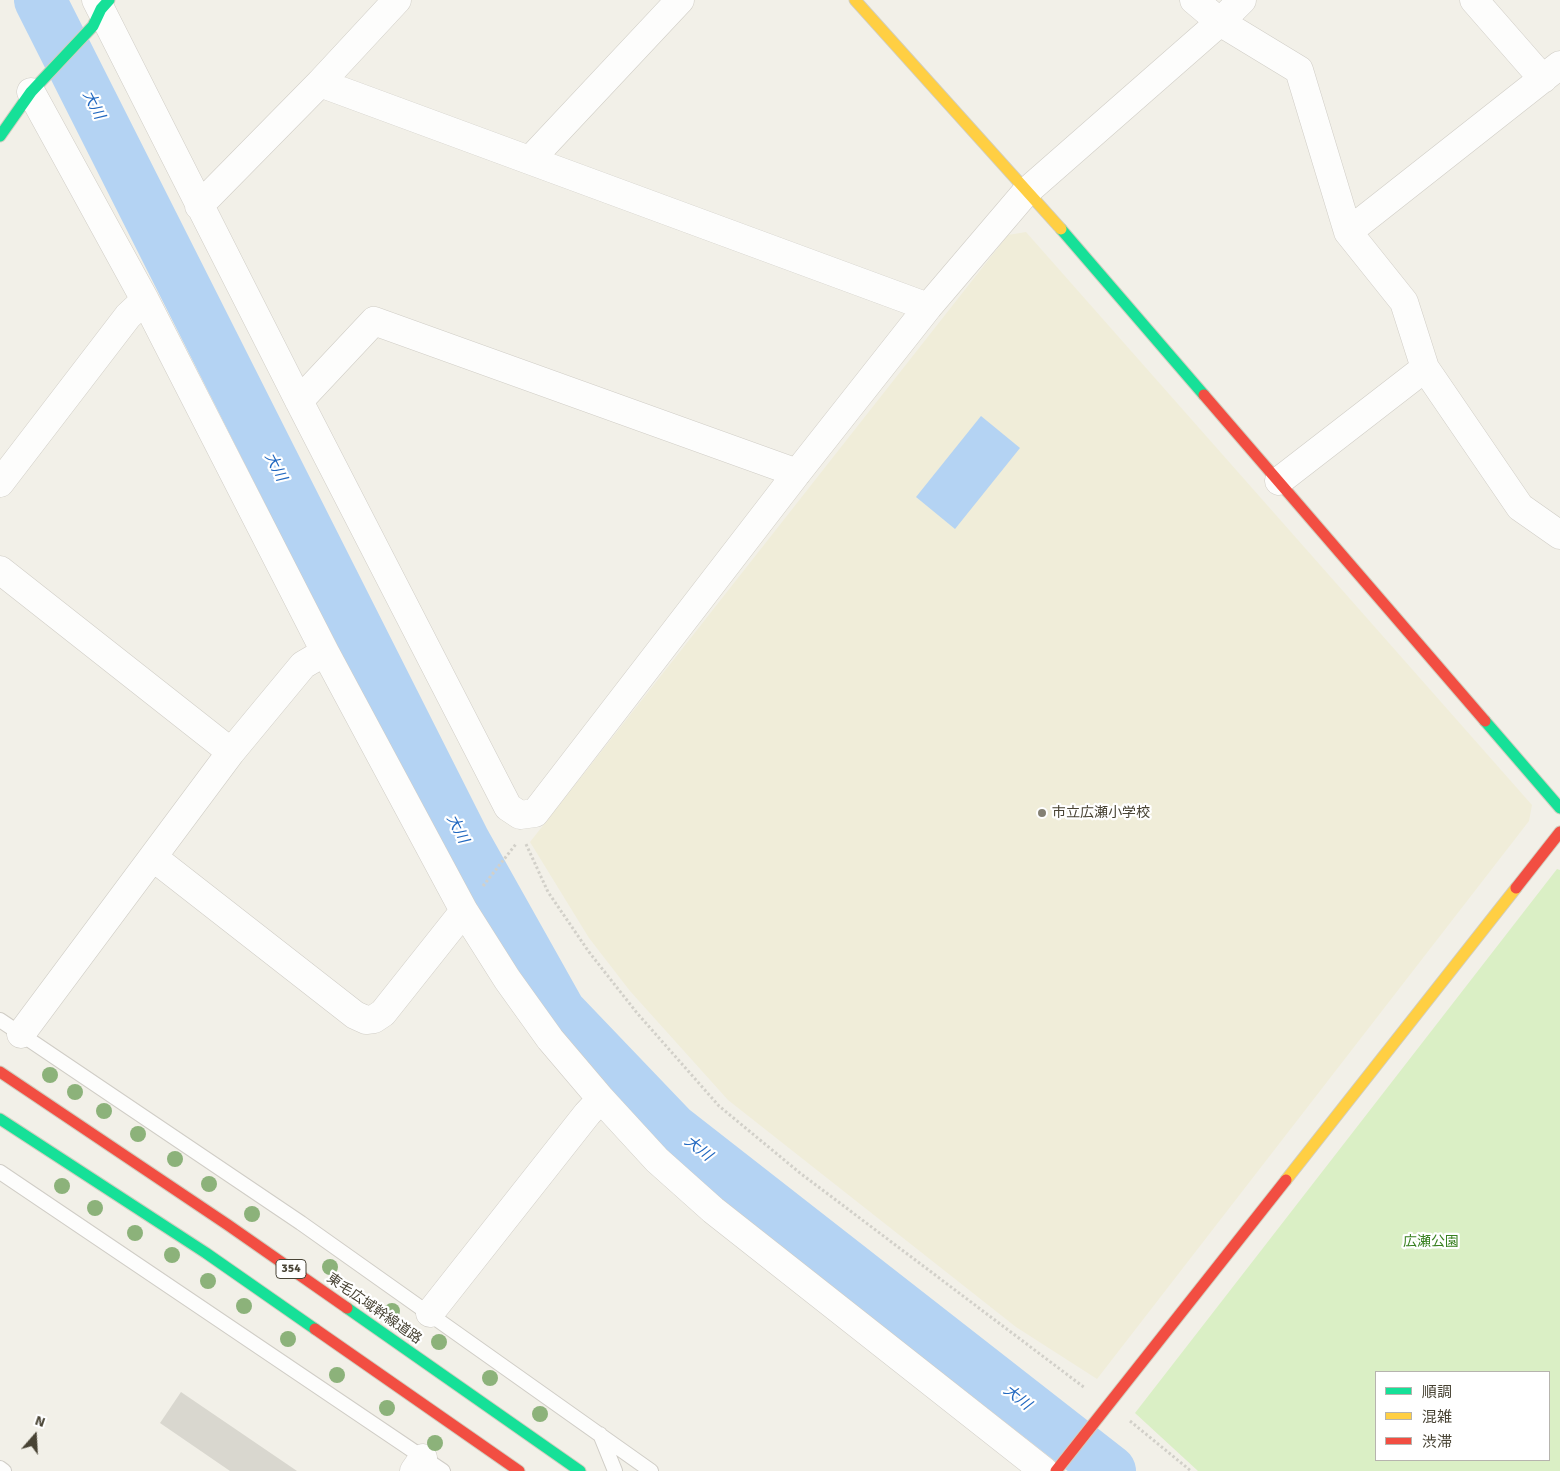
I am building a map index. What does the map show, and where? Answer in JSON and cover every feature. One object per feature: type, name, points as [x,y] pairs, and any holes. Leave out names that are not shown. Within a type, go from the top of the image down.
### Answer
[{"type":"main road","points":[[855,0],[1026,192],[1060,227],[1560,808]]},
{"type":"main road","points":[[2,132],[100,9]]},
{"type":"main road","points":[[1053,1470],[1106,1409],[1560,832]]},
{"type":"main road","name":"東毛広域幹線道路","points":[[0,1072],[236,1231],[580,1471]]},
{"type":"main road","name":"354","points":[[0,1120],[206,1253],[519,1471]]},
{"type":"street","points":[[199,206],[320,83],[397,0]]},
{"type":"street","points":[[530,160],[680,0]]},
{"type":"street","points":[[1194,0],[1220,22],[1299,70],[1348,232],[1404,302],[1425,368],[1520,507],[1560,534]]},
{"type":"street","points":[[100,9],[199,206],[508,807],[520,815],[535,813],[797,473],[928,307],[1026,192],[1220,22],[1242,0]]},
{"type":"street","points":[[1348,232],[1551,72],[1474,0]]},
{"type":"street","points":[[320,83],[928,307]]},
{"type":"street","points":[[37,86],[325,652],[471,902],[507,979],[550,1039],[601,1099],[657,1160],[713,1210],[1053,1470]]},
{"type":"street","points":[[0,483],[128,316],[145,300]]},
{"type":"street","points":[[299,401],[374,321],[797,473]]},
{"type":"street","points":[[1279,481],[1425,368]]},
{"type":"street","points":[[0,570],[231,752]]},
{"type":"street","points":[[11,1027],[154,858],[231,752],[303,665],[325,652]]},
{"type":"street","points":[[154,858],[355,1015],[366,1020],[374,1019],[382,1013],[471,902]]},
{"type":"street","points":[[430,1313],[586,1114],[601,1099]]},
{"type":"lane","points":[[11,1027],[430,1313],[651,1471]]},
{"type":"lane","points":[[0,1172],[427,1467]]},
{"type":"lane","points":[[600,1434],[615,1471]]},
{"type":"lane","points":[[0,1468],[4,1471]]},
{"type":"path","points":[[525,841],[548,892],[589,952],[637,1013],[719,1106],[800,1173],[1106,1409],[1191,1471]]},
{"type":"path","points":[[471,902],[518,842]]},
{"type":"shaded area","name":"市立広瀬小学校","points":[[1026,232],[1532,805],[1529,821],[1097,1379],[1016,1327],[728,1100],[630,991],[589,938],[530,842],[1008,235]]},
{"type":"green space","name":"広瀬公園","points":[[1557,869],[1560,870],[1560,1471],[1198,1471],[1135,1413]]},
{"type":"water","points":[[981,416],[1020,448],[955,529],[916,497]]},
{"type":"building","points":[[181,1392],[297,1471],[230,1471],[160,1423]]},
{"type":"waterway","name":"大川","points":[[40,0],[464,841],[560,1012],[672,1129],[1110,1471]]},
{"type":"traffic: fast","points":[[0,136],[31,92],[93,26],[101,9],[109,0]]},
{"type":"traffic: fast","points":[[1061,229],[1204,395]]},
{"type":"traffic: fast","points":[[1485,721],[1560,808]]},
{"type":"traffic: fast","points":[[0,1119],[206,1253],[315,1329]]},
{"type":"traffic: fast","points":[[347,1308],[580,1471]]},
{"type":"traffic: slow","points":[[855,0],[1061,229]]},
{"type":"traffic: slow","points":[[1286,1180],[1516,888]]},
{"type":"traffic: jam","points":[[1204,395],[1485,721]]},
{"type":"traffic: jam","points":[[1516,888],[1560,832]]},
{"type":"traffic: jam","points":[[0,1072],[228,1225],[347,1308]]},
{"type":"traffic: jam","points":[[1056,1471],[1286,1180]]},
{"type":"traffic: jam","points":[[315,1329],[519,1471]]},
{"type":"place","name":"市立広瀬小学校","points":[[1042,813]]}]
